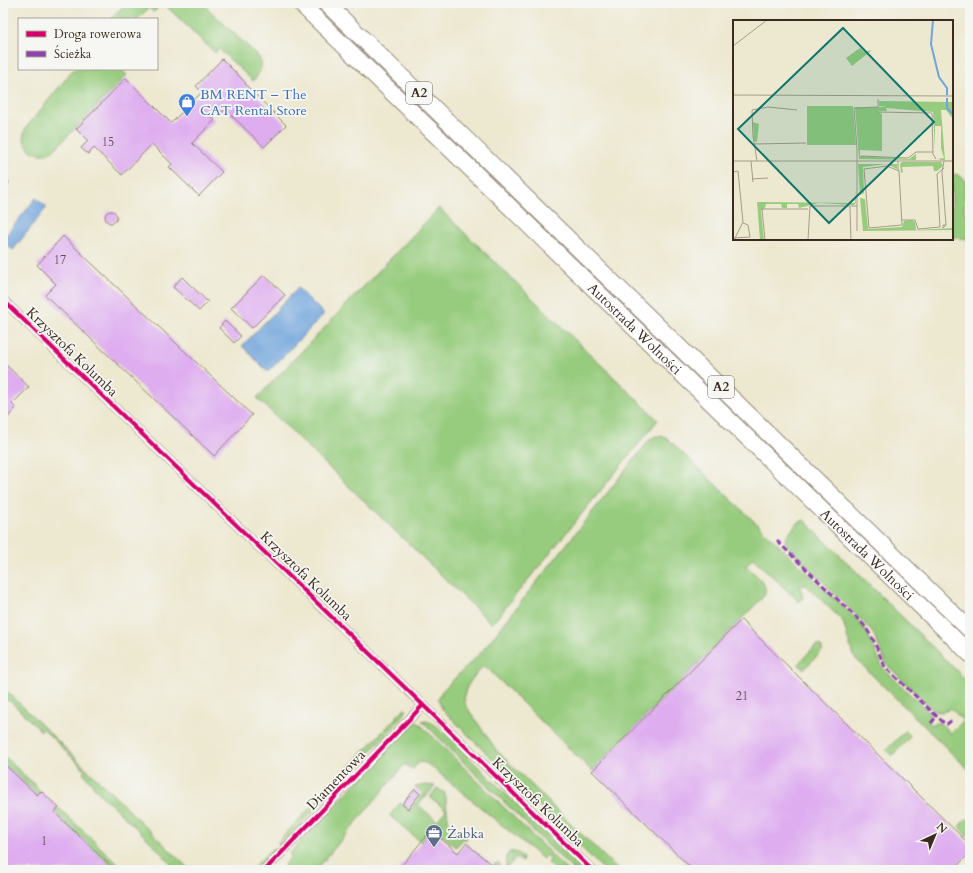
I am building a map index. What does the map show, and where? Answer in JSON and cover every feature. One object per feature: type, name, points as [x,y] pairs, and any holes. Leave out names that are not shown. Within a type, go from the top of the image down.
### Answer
[{"type":"highway","name":"Autostrada Wolności","points":[[300,3],[970,654]]},
{"type":"highway","name":"Autostrada Wolności","points":[[326,3],[970,630]]},
{"type":"street","name":"Krzysztofa Kolumba","points":[[3,300],[592,870]]},
{"type":"street","name":"Diamentowa","points":[[265,870],[423,705]]},
{"type":"green space","points":[[126,3],[163,3],[154,12],[149,8],[139,18],[112,18]]},
{"type":"green space","points":[[163,3],[202,3],[258,56],[261,63],[261,69],[256,78],[253,81],[219,49],[215,53]]},
{"type":"green space","points":[[73,70],[122,70],[127,75],[53,151],[41,154],[31,150],[25,141],[25,129]]},
{"type":"green space","points":[[953,174],[959,175],[966,181],[964,213],[970,215],[970,239],[953,237]]},
{"type":"green space","points":[[439,208],[658,420],[492,624],[257,398]]},
{"type":"green space","points":[[656,436],[666,437],[859,622],[868,635],[883,668],[928,712],[930,717],[929,722],[932,725],[935,723],[940,723],[951,733],[963,721],[951,708],[941,712],[932,709],[887,665],[874,635],[869,628],[786,545],[785,538],[797,524],[804,520],[970,684],[970,771],[853,656],[843,621],[806,585],[800,586],[803,598],[801,601],[798,601],[753,558],[746,566],[763,584],[766,592],[764,596],[592,771],[484,665],[466,689],[464,700],[466,706],[497,751],[618,870],[604,870],[442,709],[438,699],[442,691],[483,650],[650,439]]},
{"type":"green space","points":[[819,645],[822,648],[822,651],[804,669],[798,664],[815,646]]},
{"type":"green space","points":[[3,688],[190,870],[176,870],[154,845],[100,794],[83,773],[85,770],[43,729],[41,731],[10,701],[3,700]]},
{"type":"green space","points":[[405,708],[406,711],[403,717],[280,846],[277,843]]},
{"type":"green space","points":[[422,721],[434,724],[439,728],[583,870],[573,870]]},
{"type":"green space","points":[[418,722],[567,870],[555,870],[548,863],[551,859],[546,855],[543,859],[428,764],[422,762],[418,763],[412,770],[405,764],[316,870],[282,870],[291,856],[289,854],[404,733],[413,724]]},
{"type":"green space","points":[[906,731],[910,735],[909,738],[892,756],[886,750]]},
{"type":"green space","points":[[3,755],[41,791],[37,795],[3,763]]},
{"type":"green space","points":[[425,785],[435,786],[418,805],[437,821],[446,810],[430,797],[437,788],[445,793],[449,826],[454,826],[455,831],[460,831],[460,836],[466,835],[466,840],[464,838],[456,847],[434,827],[421,842],[390,816],[400,803],[410,810],[423,793],[415,787]]},
{"type":"green space","points":[[59,808],[124,870],[115,870],[54,812]]},
{"type":"green space","points":[[966,819],[970,820],[970,838],[959,826]]},
{"type":"green space","points":[[272,848],[276,851],[258,870],[251,870]]},
{"type":"green space","points":[[510,852],[520,854],[523,859],[522,862],[516,857],[505,870],[490,870],[495,864],[499,863],[501,868],[506,868],[506,857]]},
{"type":"water","points":[[36,198],[47,207],[13,250],[3,242],[3,239]]},
{"type":"water","points":[[298,288],[324,314],[268,372],[242,346]]},
{"type":"building","points":[[222,59],[286,125],[264,147],[226,110],[223,112],[218,108],[210,116],[215,120],[192,143],[222,172],[199,196],[169,167],[172,164],[152,144],[122,175],[94,148],[88,154],[81,148],[88,141],[76,129],[126,78],[171,123],[202,92],[196,86]]},
{"type":"building","points":[[3,179],[9,182],[6,188],[3,186]]},
{"type":"building","points":[[109,211],[113,211],[117,217],[113,223],[109,223],[105,219],[105,215]]},
{"type":"building","points":[[63,236],[252,415],[214,456],[45,295],[56,284],[37,265]]},
{"type":"building","points":[[264,275],[285,295],[252,328],[231,308]]},
{"type":"building","points":[[182,277],[208,302],[199,311],[173,287]]},
{"type":"building","points":[[225,321],[241,336],[234,343],[219,328]]},
{"type":"building","points":[[3,362],[29,387],[12,404],[16,408],[8,417],[3,412]]},
{"type":"building","points":[[741,620],[970,845],[970,853],[953,870],[693,870],[592,771]]},
{"type":"building","points":[[3,763],[37,795],[41,791],[59,808],[54,812],[115,870],[3,870]]},
{"type":"building","points":[[415,789],[420,794],[408,809],[402,804]]},
{"type":"building","name":"Żabka","points":[[431,830],[458,853],[466,843],[493,866],[490,870],[398,870]]},
{"type":"marked path","points":[[777,541],[864,625],[873,639],[885,667],[944,723],[947,724],[952,720]]},
{"type":"marked path","points":[[931,723],[937,716]]},
{"type":"cycle path","points":[[3,300],[592,870]]},
{"type":"cycle path","points":[[265,870],[423,705]]},
{"type":"place","name":"BM RENT – The CAT Rental Store","points":[[187,117]]},
{"type":"place","name":"Żabka","points":[[434,848]]}]
